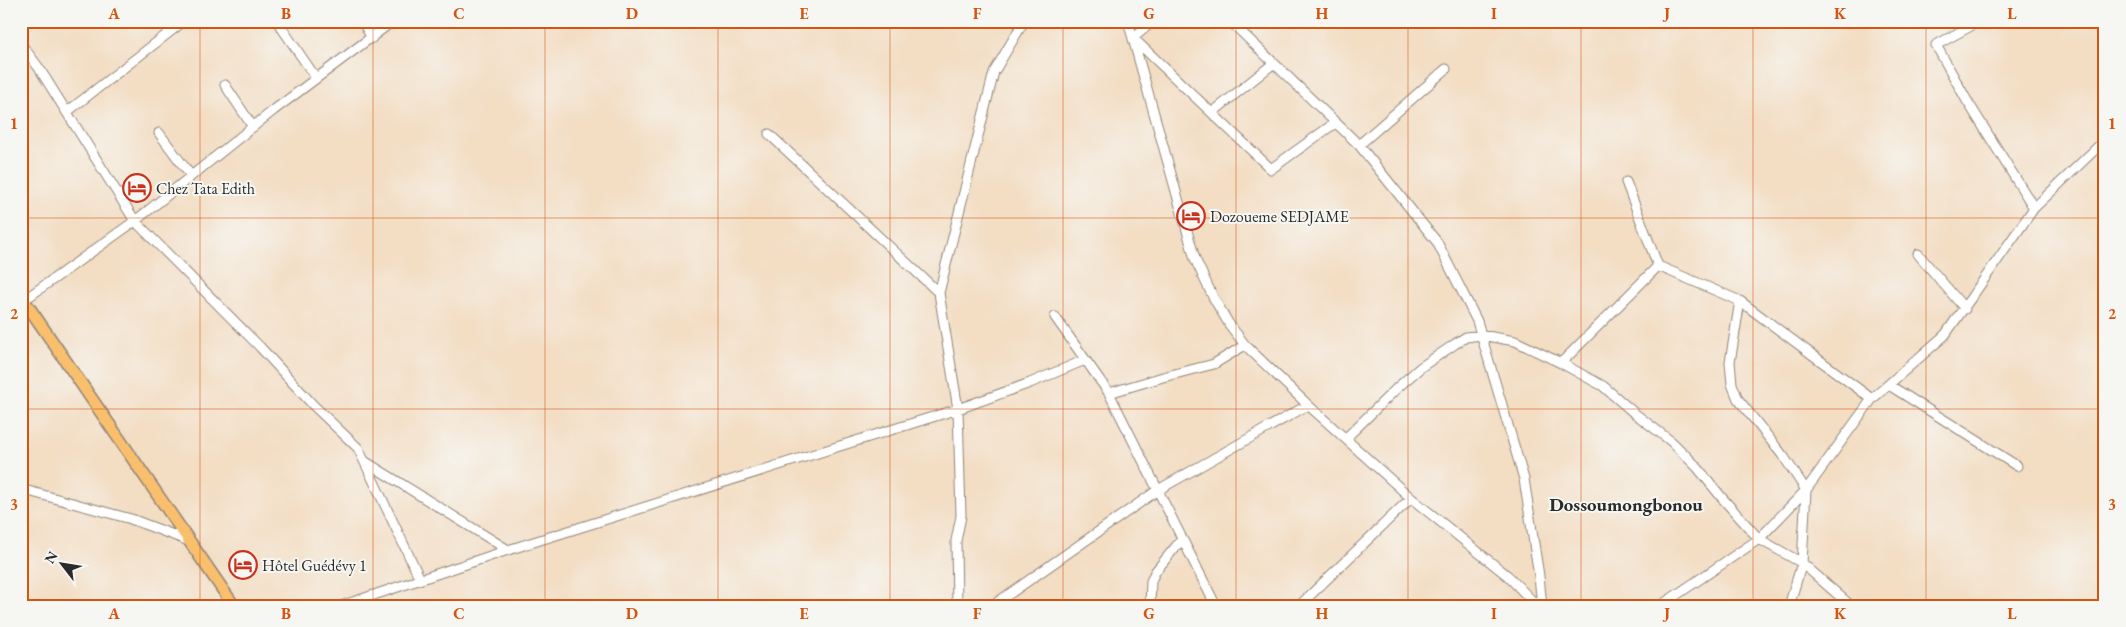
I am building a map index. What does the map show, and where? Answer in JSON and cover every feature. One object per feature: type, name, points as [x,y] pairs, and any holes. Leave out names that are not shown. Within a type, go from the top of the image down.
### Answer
[{"type":"main road","points":[[23,298],[234,606]]},
{"type":"street","points":[[67,112],[184,21]]},
{"type":"street","points":[[277,21],[316,78]]},
{"type":"street","points":[[362,21],[372,38]]},
{"type":"street","points":[[23,298],[135,221],[316,78],[393,21]]},
{"type":"street","points":[[957,606],[956,541],[961,516],[958,409],[939,293],[994,72],[1024,21]]},
{"type":"street","points":[[1128,21],[1195,259],[1213,297],[1229,324],[1245,346],[1308,405],[1411,498],[1508,576],[1537,606]]},
{"type":"street","points":[[1133,38],[1153,21]]},
{"type":"street","points":[[1230,21],[1359,145],[1437,242],[1477,321],[1524,480],[1542,606]]},
{"type":"street","points":[[1980,21],[1936,45],[1966,99],[2034,208]]},
{"type":"street","points":[[1133,38],[1271,169],[1335,123]]},
{"type":"street","points":[[21,44],[67,112],[135,221],[246,333],[313,405],[358,448],[420,579]]},
{"type":"street","points":[[1213,112],[1274,63]]},
{"type":"street","points":[[1359,145],[1446,69]]},
{"type":"street","points":[[225,85],[253,127]]},
{"type":"street","points":[[159,133],[191,176]]},
{"type":"street","points":[[769,134],[939,293]]},
{"type":"street","points":[[1660,606],[1759,539],[1806,490],[1872,399],[1945,335],[2034,208],[2105,140]]},
{"type":"street","points":[[1626,182],[1658,266],[1740,301],[1872,399]]},
{"type":"street","points":[[1918,254],[1964,309]]},
{"type":"street","points":[[1562,363],[1658,266]]},
{"type":"street","points":[[1740,301],[1730,362],[1732,384],[1738,399],[1784,457],[1806,490],[1802,563],[1789,606]]},
{"type":"street","points":[[1055,317],[1108,393],[1216,606]]},
{"type":"street","points":[[1346,438],[1376,407],[1421,367],[1466,337],[1481,335],[1515,341],[1562,363],[1603,386],[1672,442],[1697,467],[1759,539],[1802,563],[1851,606]]},
{"type":"street","points":[[1108,393],[1214,364],[1245,346]]},
{"type":"street","points":[[341,606],[508,550],[958,409],[1030,383],[1085,360]]},
{"type":"street","points":[[1889,385],[2017,466]]},
{"type":"street","points":[[992,606],[1158,490],[1308,405]]},
{"type":"street","points":[[366,462],[508,550]]},
{"type":"street","points":[[21,488],[130,519],[190,541]]},
{"type":"street","points":[[1299,606],[1411,498]]},
{"type":"street","points":[[1150,606],[1151,581],[1155,572],[1182,539]]},
{"type":"place","name":"Chez Tata Edith","points":[[137,188]]},
{"type":"place","name":"Dozoueme SEDJAME","points":[[1191,216]]},
{"type":"place","name":"Hôtel Guédévy 1","points":[[243,565]]},
{"type":"district","name":"Dossoumongbonou","points":[[1626,504]]}]
